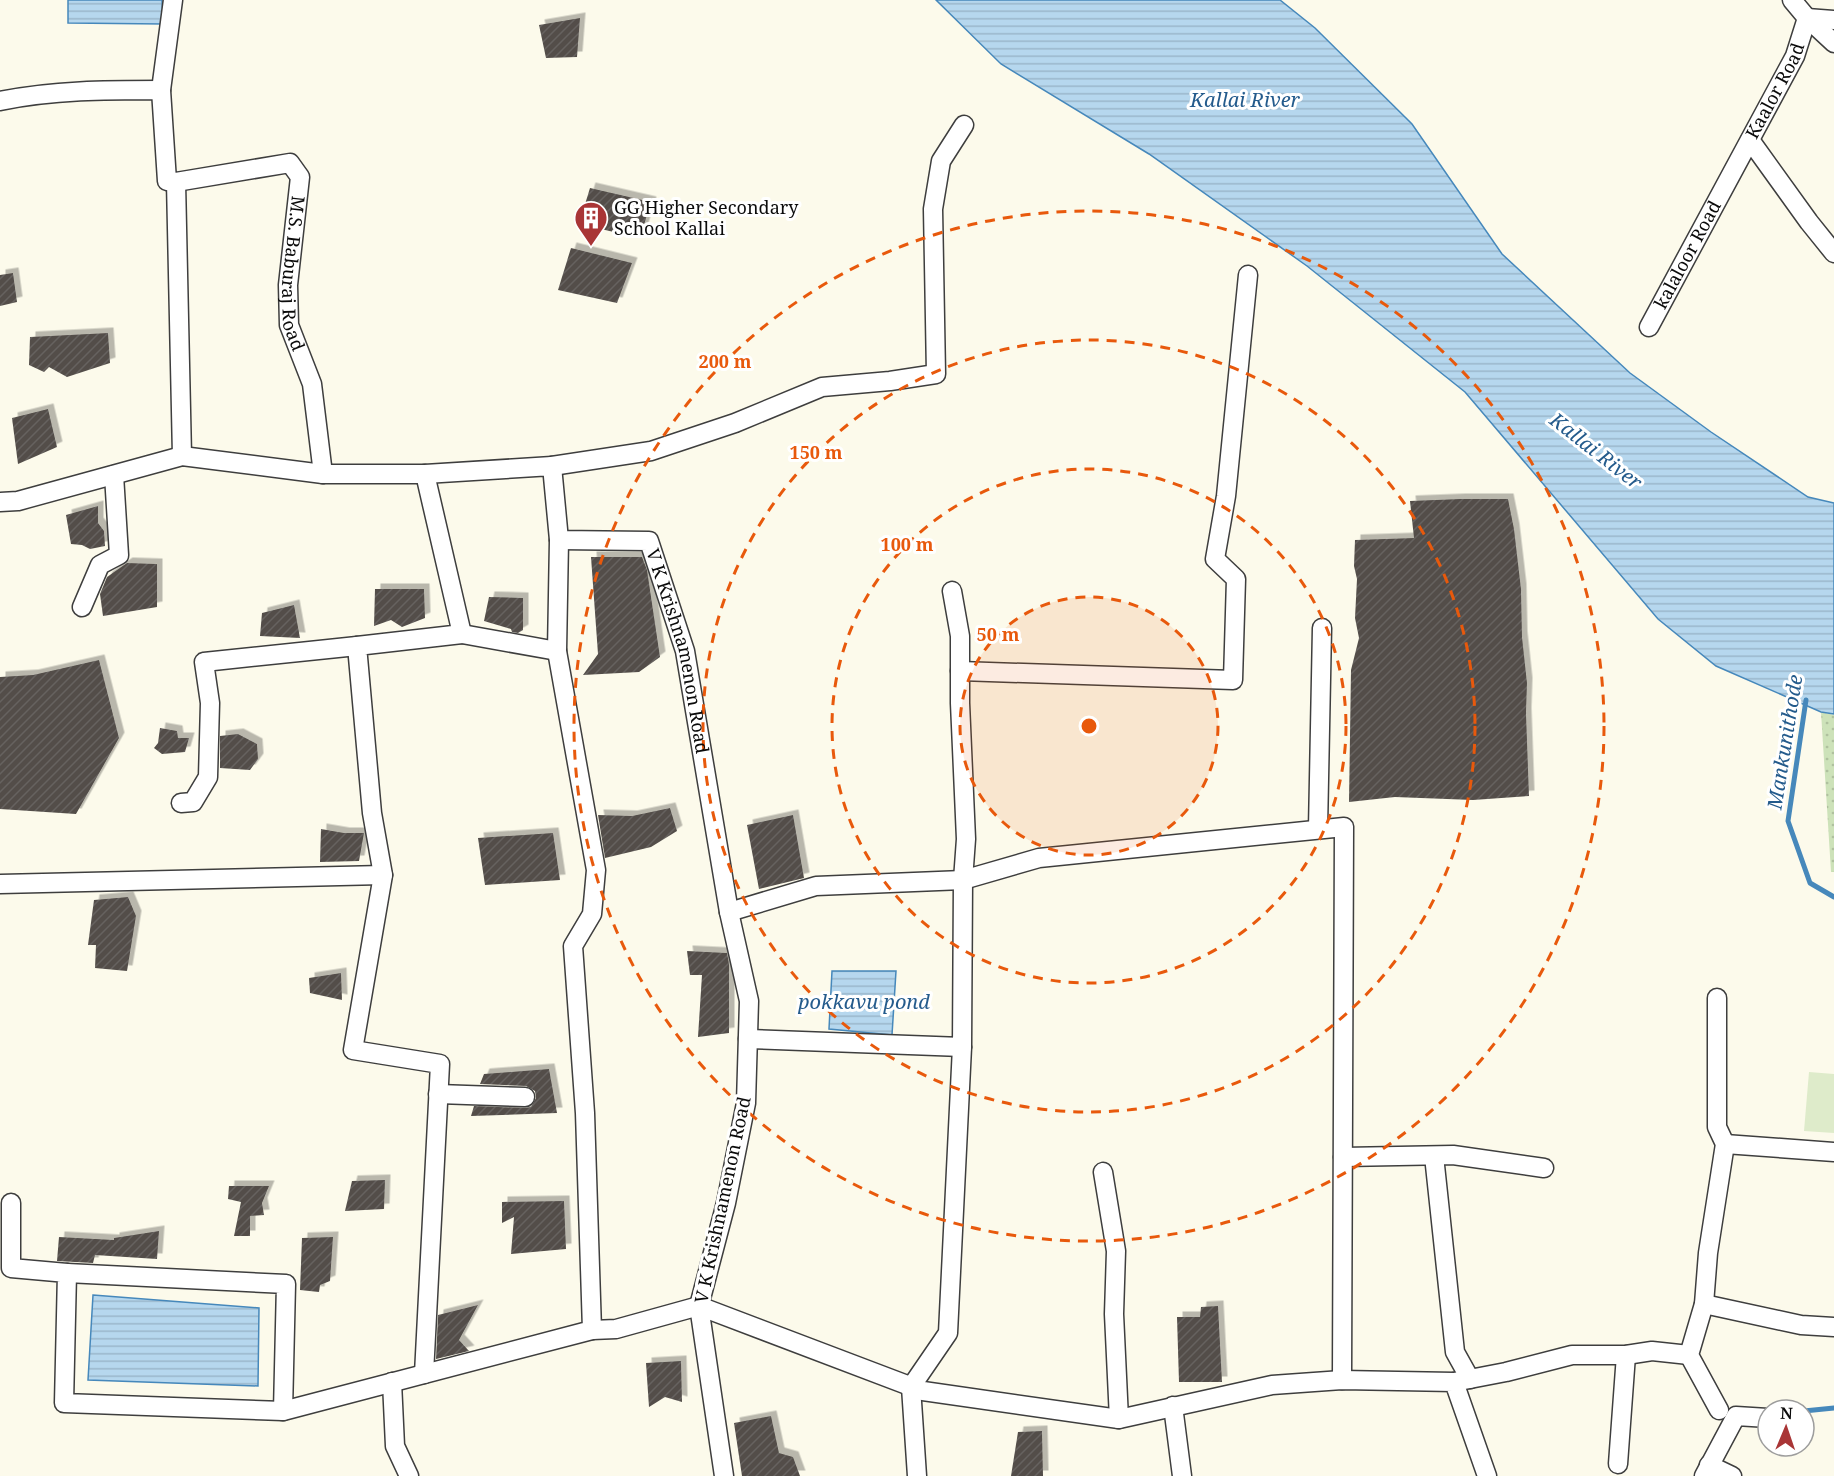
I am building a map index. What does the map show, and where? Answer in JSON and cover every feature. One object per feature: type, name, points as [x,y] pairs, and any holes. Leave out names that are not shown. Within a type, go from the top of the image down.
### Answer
[{"type":"street","points":[[173,0],[161,90],[167,181],[176,182],[182,456]]},
{"type":"street","name":"Kaalor Road","points":[[1727,181],[1795,56],[1808,18],[1792,0]]},
{"type":"street","points":[[1808,18],[1834,20]]},
{"type":"street","points":[[1808,18],[1834,43]]},
{"type":"street","points":[[0,102],[36,94],[161,90]]},
{"type":"street","points":[[0,502],[18,501],[182,456],[323,474],[425,474],[552,466],[651,451],[735,423],[822,387],[936,374],[933,209],[941,160],[964,125]]},
{"type":"street","points":[[1750,140],[1834,253]]},
{"type":"street","name":"M.S. Baburaj Road","points":[[176,182],[290,163],[300,177],[288,285],[289,325],[312,384],[323,474]]},
{"type":"street","name":"kalaloor Road","points":[[1649,327],[1727,181]]},
{"type":"street","points":[[960,671],[1233,680],[1236,579],[1215,559],[1226,496],[1248,275]]},
{"type":"street","points":[[552,466],[559,540],[558,651],[596,870],[592,914],[573,946],[585,1113],[592,1330]]},
{"type":"street","points":[[425,474],[462,634]]},
{"type":"street","points":[[82,607],[100,565],[119,555],[114,475]]},
{"type":"street","name":"V K Krishnamenon Road","points":[[559,540],[649,542],[685,651],[729,912],[749,1001],[746,1103],[726,1203],[699,1306],[724,1476]]},
{"type":"street","points":[[917,1476],[911,1387],[948,1333],[962,1047],[963,879],[966,839],[960,636],[952,591]]},
{"type":"street","points":[[1318,829],[1322,628]]},
{"type":"street","points":[[181,804],[193,802],[208,777],[210,703],[204,662],[462,634],[558,651]]},
{"type":"street","points":[[357,646],[372,813],[383,875],[353,1050],[440,1064],[424,1374]]},
{"type":"street","points":[[729,912],[816,886],[963,879],[1039,858],[1344,827],[1342,1380]]},
{"type":"street","points":[[0,884],[383,875]]},
{"type":"street","points":[[1717,998],[1717,1127],[1725,1144],[1708,1252],[1704,1304],[1689,1355],[1719,1410]]},
{"type":"street","points":[[748,1039],[962,1047]]},
{"type":"street","points":[[438,1094],[525,1097]]},
{"type":"street","points":[[1725,1144],[1834,1152]]},
{"type":"street","points":[[1343,1157],[1453,1155],[1544,1168]]},
{"type":"street","points":[[1434,1156],[1455,1352],[1487,1476]]},
{"type":"street","points":[[1103,1172],[1116,1251],[1114,1314],[1119,1419]]},
{"type":"street","points":[[11,1203],[11,1269],[286,1284],[283,1411]]},
{"type":"street","points":[[68,1273],[64,1403],[283,1411],[592,1330],[616,1329],[699,1306],[922,1392],[1119,1419],[1272,1385],[1342,1380],[1462,1380],[1572,1355],[1652,1351],[1689,1355]]},
{"type":"street","points":[[1704,1304],[1801,1325],[1834,1327]]},
{"type":"street","points":[[1618,1464],[1626,1354]]},
{"type":"street","points":[[392,1382],[395,1446],[409,1476]]},
{"type":"street","points":[[1173,1407],[1182,1476]]},
{"type":"street","points":[[1732,1476],[1706,1471],[1736,1416],[1756,1417]]},
{"type":"green space","points":[[1821,712],[1834,715],[1834,872],[1831,872]]},
{"type":"green space","points":[[1809,1072],[1834,1074],[1834,1133],[1804,1131]]},
{"type":"water","points":[[68,0],[162,0],[163,24],[68,23]]},
{"type":"water","name":"Kallai River","points":[[936,0],[1280,0],[1315,28],[1412,124],[1502,254],[1630,373],[1711,432],[1808,497],[1834,503],[1834,714],[1821,712],[1716,666],[1658,619],[1465,392],[1307,266],[1149,154],[1001,64]]},
{"type":"water","name":"pokkavu pond","points":[[832,971],[896,971],[892,1035],[829,1029]]},
{"type":"water","points":[[93,1295],[259,1308],[258,1386],[88,1380]]},
{"type":"building","points":[[580,18],[577,57],[546,58],[539,25]]},
{"type":"building","points":[[590,188],[651,202],[640,238],[579,224]]},
{"type":"building","points":[[571,248],[632,263],[617,303],[558,290]]},
{"type":"building","points":[[13,273],[17,302],[0,306],[0,275]]},
{"type":"building","points":[[108,333],[110,363],[67,377],[49,367],[44,372],[29,365],[30,337]]},
{"type":"building","points":[[48,409],[57,447],[18,464],[12,418]]},
{"type":"building","points":[[1508,499],[1521,589],[1522,637],[1527,683],[1529,796],[1473,800],[1395,797],[1349,802],[1351,670],[1359,638],[1355,618],[1357,579],[1354,566],[1355,540],[1414,538],[1410,501]]},
{"type":"building","points":[[98,506],[98,523],[104,531],[105,546],[90,549],[82,545],[71,544],[66,515]]},
{"type":"building","points":[[591,557],[642,557],[647,570],[660,657],[639,672],[583,675],[598,654]]},
{"type":"building","points":[[127,563],[157,564],[157,607],[103,616],[100,594],[107,577]]},
{"type":"building","points":[[375,589],[424,589],[425,618],[402,627],[391,620],[374,626]]},
{"type":"building","points":[[489,597],[523,598],[523,630],[518,633],[512,632],[511,629],[484,621]]},
{"type":"building","points":[[294,605],[300,638],[260,636],[262,613]]},
{"type":"building","points":[[99,660],[119,738],[76,814],[0,809],[0,677],[33,675]]},
{"type":"building","points":[[160,728],[177,731],[178,738],[189,738],[185,752],[162,754],[154,748],[158,743]]},
{"type":"building","points":[[238,734],[257,744],[258,759],[250,770],[220,768],[220,736]]},
{"type":"building","points":[[670,808],[677,831],[651,847],[605,858],[598,815],[632,816]]},
{"type":"building","points":[[793,815],[804,878],[759,889],[747,825]]},
{"type":"building","points":[[321,829],[344,833],[364,833],[359,861],[320,862]]},
{"type":"building","points":[[553,833],[560,880],[485,885],[478,838]]},
{"type":"building","points":[[128,897],[136,916],[127,971],[95,968],[96,945],[88,945],[94,900]]},
{"type":"building","points":[[687,951],[727,953],[729,1033],[698,1037],[702,975],[690,975]]},
{"type":"building","points":[[341,973],[342,1000],[310,993],[309,978]]},
{"type":"building","points":[[549,1069],[557,1113],[471,1116],[474,1106],[525,1108],[531,1107],[536,1098],[535,1091],[526,1086],[480,1084],[484,1074]]},
{"type":"building","points":[[385,1180],[384,1209],[345,1211],[352,1181]]},
{"type":"building","points":[[229,1186],[269,1186],[262,1203],[264,1215],[250,1216],[250,1236],[234,1236],[241,1202],[228,1199]]},
{"type":"building","points":[[564,1201],[566,1249],[511,1254],[514,1217],[502,1223],[502,1202]]},
{"type":"building","points":[[159,1231],[157,1259],[95,1255],[93,1263],[57,1261],[59,1237],[114,1240],[114,1238]]},
{"type":"building","points":[[333,1237],[330,1281],[320,1285],[319,1292],[300,1290],[302,1238]]},
{"type":"building","points":[[478,1305],[459,1340],[469,1351],[436,1359],[438,1315]]},
{"type":"building","points":[[1218,1306],[1222,1382],[1179,1382],[1177,1317],[1200,1317],[1201,1307]]},
{"type":"building","points":[[681,1361],[682,1402],[665,1397],[649,1407],[646,1363]]},
{"type":"building","points":[[771,1416],[779,1453],[793,1457],[800,1476],[742,1476],[734,1423]]},
{"type":"building","points":[[1042,1431],[1043,1476],[1011,1476],[1018,1432]]},
{"type":"waterway","name":"Mankunithode","points":[[1806,700],[1788,821],[1810,883],[1834,897]]},
{"type":"waterway","name":"Mankunithode","points":[[1816,1410],[1834,1408]]},
{"type":"place","name":"GG Higher Secondary School Kallai","points":[[591,247]]}]
